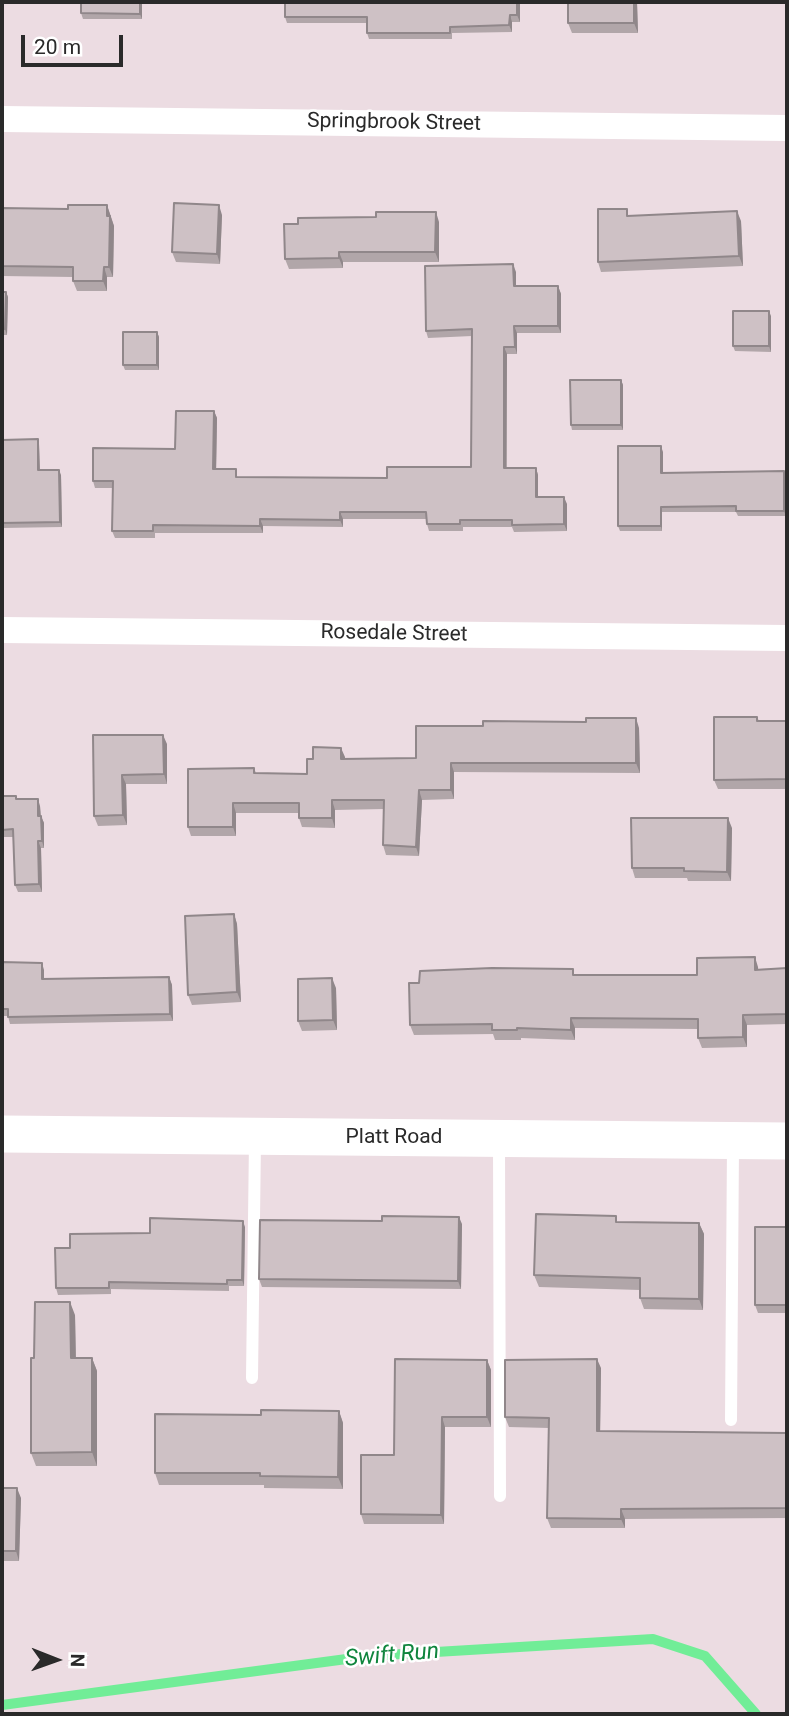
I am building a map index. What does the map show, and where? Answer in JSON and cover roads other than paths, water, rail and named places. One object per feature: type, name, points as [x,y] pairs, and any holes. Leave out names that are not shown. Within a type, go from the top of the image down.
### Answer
[{"type":"main road","name":"Platt Road","points":[[2,1135],[787,1141]]},
{"type":"street","name":"Springbrook Street","points":[[2,119],[787,128]]},
{"type":"street","name":"Rosedale Street","points":[[2,630],[787,638]]},
{"type":"lane","points":[[252,1378],[256,1136]]},
{"type":"lane","points":[[499,1139],[500,1496]]},
{"type":"lane","points":[[731,1420],[733,1141]]},
{"type":"waterway","name":"Swift Run","points":[[2,1705],[369,1656],[653,1639],[705,1656],[756,1714]]}]
